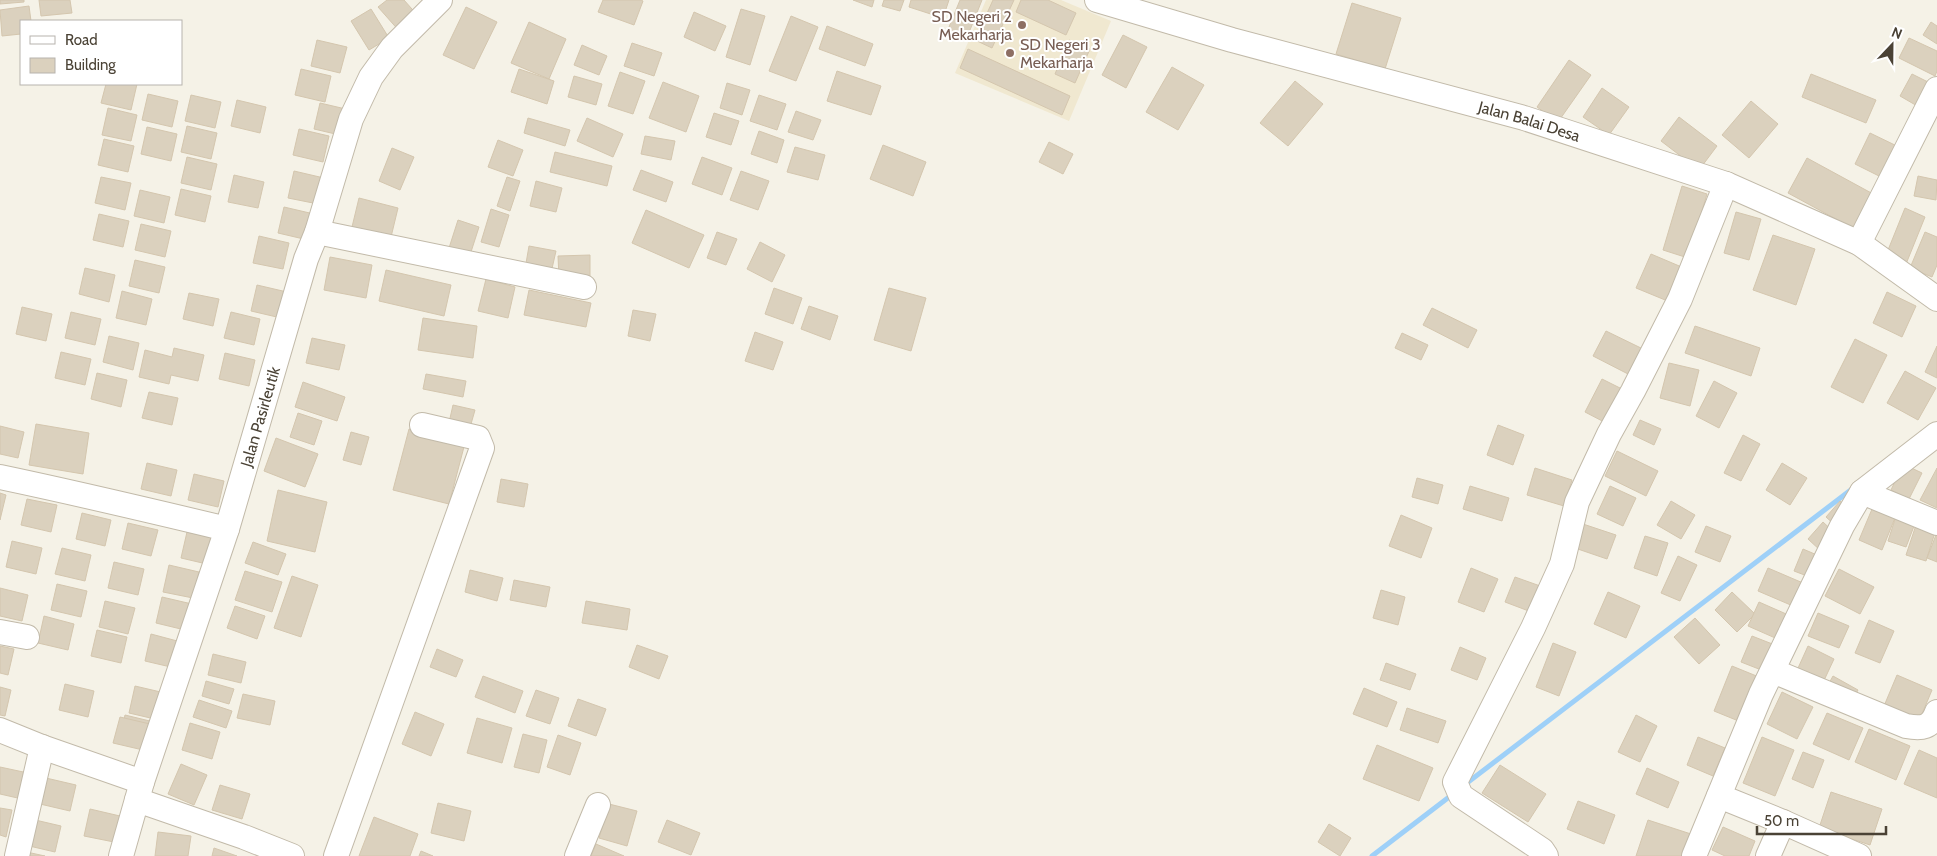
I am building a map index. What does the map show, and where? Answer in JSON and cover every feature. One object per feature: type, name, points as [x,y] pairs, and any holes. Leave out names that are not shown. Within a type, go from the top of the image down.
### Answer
[{"type":"street","name":"Jalan Pasirleutik","points":[[121,856],[140,791],[228,528],[306,259],[317,232],[351,119],[371,77],[392,48],[440,0]]},
{"type":"street","name":"Jalan Balai Desa","points":[[1096,0],[1232,40],[1524,118],[1726,184],[1859,243],[1937,299]]},
{"type":"street","points":[[1859,243],[1937,89]]},
{"type":"street","points":[[1546,856],[1542,850],[1458,789],[1562,564],[1577,502],[1609,434],[1680,299],[1726,184]]},
{"type":"street","points":[[317,232],[584,288]]},
{"type":"street","points":[[336,856],[482,448],[481,441],[478,438],[422,424]]},
{"type":"street","points":[[1694,856],[1761,694],[1842,526],[1862,492],[1937,434]]},
{"type":"street","points":[[0,477],[88,495],[228,528]]},
{"type":"street","points":[[1862,492],[1937,523]]},
{"type":"street","points":[[0,632],[27,637]]},
{"type":"street","points":[[1773,671],[1906,726],[1921,728],[1933,722],[1937,712]]},
{"type":"street","points":[[0,730],[244,837],[292,856]]},
{"type":"street","points":[[12,846],[42,747]]},
{"type":"street","points":[[1718,796],[1783,822],[1859,856]]},
{"type":"street","points":[[577,856],[598,806]]},
{"type":"street","points":[[1768,856],[1783,822]]},
{"type":"shaded area","points":[[986,0],[1061,0],[1111,21],[1069,121],[955,73]]},
{"type":"building","points":[[0,0],[24,0],[24,2],[0,4]]},
{"type":"building","points":[[39,0],[70,0],[72,13],[41,16]]},
{"type":"building","points":[[387,0],[404,0],[419,17],[401,33],[378,7]]},
{"type":"building","points":[[603,0],[643,1],[634,25],[598,12]]},
{"type":"building","points":[[853,0],[874,0],[872,7]]},
{"type":"building","points":[[884,0],[904,0],[900,11],[882,6]]},
{"type":"building","points":[[911,0],[949,0],[943,18],[909,7]]},
{"type":"building","points":[[960,0],[982,0],[966,40],[947,32]]},
{"type":"building","points":[[993,0],[1014,0],[992,48],[975,40]]},
{"type":"building","points":[[1021,0],[1048,0],[1076,13],[1066,35],[1016,12]]},
{"type":"building","points":[[1352,3],[1401,18],[1385,69],[1336,54]]},
{"type":"building","points":[[29,6],[31,20],[20,20],[20,34],[2,36],[0,10]]},
{"type":"building","points":[[466,7],[497,22],[474,69],[443,55]]},
{"type":"building","points":[[371,9],[389,38],[369,50],[351,21]]},
{"type":"building","points":[[741,9],[765,16],[750,65],[726,57]]},
{"type":"building","points":[[694,12],[726,26],[715,51],[684,37]]},
{"type":"building","points":[[791,16],[818,27],[796,81],[769,71]]},
{"type":"building","points":[[529,22],[566,39],[549,79],[511,63]]},
{"type":"building","points":[[1931,22],[1937,26],[1937,44],[1923,35]]},
{"type":"building","points":[[827,26],[873,44],[865,66],[819,49]]},
{"type":"building","points":[[1123,35],[1147,47],[1126,88],[1102,75]]},
{"type":"building","points":[[1909,38],[1937,51],[1937,71],[1935,76],[1899,58]]},
{"type":"building","points":[[317,40],[347,47],[340,73],[311,66]]},
{"type":"building","points":[[1069,40],[1090,49],[1075,83],[1055,74]]},
{"type":"building","points":[[632,43],[662,53],[654,76],[624,66]]},
{"type":"building","points":[[582,45],[607,56],[599,75],[574,65]]},
{"type":"building","points":[[968,49],[1070,96],[1062,115],[960,68]]},
{"type":"building","points":[[1569,60],[1591,75],[1558,122],[1537,107]]},
{"type":"building","points":[[1172,67],[1204,85],[1178,130],[1146,112]]},
{"type":"building","points":[[301,69],[331,76],[325,102],[295,95]]},
{"type":"building","points":[[519,69],[554,81],[547,104],[511,92]]},
{"type":"building","points":[[837,71],[881,86],[871,115],[827,101]]},
{"type":"building","points":[[620,72],[645,81],[633,114],[608,106]]},
{"type":"building","points":[[1811,74],[1876,100],[1866,123],[1802,97]]},
{"type":"building","points":[[1912,74],[1932,84],[1919,107],[1900,96]]},
{"type":"building","points":[[574,76],[602,84],[596,105],[568,97]]},
{"type":"building","points":[[1295,81],[1323,104],[1288,146],[1260,123]]},
{"type":"building","points":[[663,82],[699,96],[686,132],[649,118]]},
{"type":"building","points":[[727,83],[750,90],[742,115],[720,108]]},
{"type":"building","points":[[106,85],[137,85],[131,110],[101,103]]},
{"type":"building","points":[[1602,88],[1629,107],[1609,135],[1583,117]]},
{"type":"building","points":[[148,94],[178,101],[172,127],[142,120]]},
{"type":"building","points":[[191,95],[221,102],[215,128],[185,121]]},
{"type":"building","points":[[759,95],[786,104],[777,130],[750,121]]},
{"type":"building","points":[[237,100],[266,107],[260,133],[231,126]]},
{"type":"building","points":[[1751,101],[1778,124],[1749,158],[1722,135]]},
{"type":"building","points":[[320,103],[350,110],[344,136],[314,129]]},
{"type":"building","points":[[108,108],[137,115],[131,141],[102,135]]},
{"type":"building","points":[[796,111],[821,120],[813,140],[788,132]]},
{"type":"building","points":[[714,113],[739,121],[731,145],[706,137]]},
{"type":"building","points":[[1679,117],[1717,146],[1699,170],[1661,141]]},
{"type":"building","points":[[528,118],[570,130],[565,146],[524,133]]},
{"type":"building","points":[[587,118],[623,134],[613,157],[577,141]]},
{"type":"building","points":[[187,126],[217,133],[211,159],[181,152]]},
{"type":"building","points":[[147,127],[177,134],[171,161],[141,154]]},
{"type":"building","points":[[299,129],[329,136],[323,162],[293,155]]},
{"type":"building","points":[[759,131],[784,140],[777,163],[751,154]]},
{"type":"building","points":[[1870,133],[1901,148],[1885,179],[1855,164]]},
{"type":"building","points":[[645,136],[675,141],[671,160],[641,154]]},
{"type":"building","points":[[104,139],[134,146],[128,172],[98,165]]},
{"type":"building","points":[[498,140],[523,150],[513,176],[488,167]]},
{"type":"building","points":[[1049,142],[1073,154],[1063,174],[1039,162]]},
{"type":"building","points":[[883,145],[926,162],[913,196],[870,179]]},
{"type":"building","points":[[795,147],[825,155],[818,180],[787,172]]},
{"type":"building","points":[[392,148],[414,157],[400,190],[379,181]]},
{"type":"building","points":[[555,152],[612,166],[607,186],[550,172]]},
{"type":"building","points":[[187,157],[217,164],[211,190],[181,183]]},
{"type":"building","points":[[702,157],[732,168],[722,195],[692,184]]},
{"type":"building","points":[[1807,158],[1875,195],[1856,230],[1788,193]]},
{"type":"building","points":[[641,170],[673,182],[666,202],[633,190]]},
{"type":"building","points":[[294,171],[324,178],[318,204],[288,198]]},
{"type":"building","points":[[741,171],[769,181],[758,210],[730,200]]},
{"type":"building","points":[[234,175],[264,182],[258,208],[228,202]]},
{"type":"building","points":[[1918,176],[1937,180],[1936,200],[1914,196]]},
{"type":"building","points":[[101,177],[131,183],[125,210],[95,203]]},
{"type":"building","points":[[507,177],[520,181],[510,211],[497,206]]},
{"type":"building","points":[[536,181],[562,188],[556,212],[530,206]]},
{"type":"building","points":[[1682,186],[1707,194],[1688,258],[1663,250]]},
{"type":"building","points":[[181,189],[211,196],[205,222],[175,215]]},
{"type":"building","points":[[140,190],[170,197],[164,223],[134,216]]},
{"type":"building","points":[[359,198],[398,208],[391,237],[352,227]]},
{"type":"building","points":[[284,207],[314,214],[308,240],[278,233]]},
{"type":"building","points":[[1905,208],[1925,217],[1906,264],[1886,255]]},
{"type":"building","points":[[491,209],[509,215],[499,247],[481,242]]},
{"type":"building","points":[[646,210],[704,235],[689,268],[632,243]]},
{"type":"building","points":[[1736,212],[1761,219],[1749,260],[1724,253]]},
{"type":"building","points":[[99,214],[129,221],[123,247],[93,240]]},
{"type":"building","points":[[458,220],[479,227],[470,255],[449,248]]},
{"type":"building","points":[[141,224],[171,231],[165,257],[135,250]]},
{"type":"building","points":[[717,232],[737,239],[726,265],[707,258]]},
{"type":"building","points":[[1925,232],[1937,237],[1937,265],[1932,277],[1910,268]]},
{"type":"building","points":[[1773,235],[1815,249],[1796,305],[1753,290]]},
{"type":"building","points":[[259,236],[289,243],[283,269],[253,263]]},
{"type":"building","points":[[760,242],[785,255],[772,282],[747,269]]},
{"type":"building","points":[[529,246],[556,251],[551,273],[525,269]]},
{"type":"building","points":[[1651,254],[1684,268],[1670,302],[1636,288]]},
{"type":"building","points":[[590,255],[590,277],[559,278],[558,256]]},
{"type":"building","points":[[330,257],[372,265],[366,298],[324,290]]},
{"type":"building","points":[[135,260],[165,267],[159,293],[129,286]]},
{"type":"building","points":[[85,268],[115,275],[109,302],[79,294]]},
{"type":"building","points":[[386,270],[451,285],[444,316],[379,301]]},
{"type":"building","points":[[486,279],[515,287],[508,318],[478,311]]},
{"type":"building","points":[[257,285],[287,292],[281,318],[251,311]]},
{"type":"building","points":[[774,288],[802,298],[793,324],[765,314]]},
{"type":"building","points":[[889,288],[926,298],[911,351],[874,340]]},
{"type":"building","points":[[529,290],[591,303],[586,327],[524,315]]},
{"type":"building","points":[[122,291],[152,299],[146,325],[116,318]]},
{"type":"building","points":[[1887,292],[1916,306],[1902,337],[1873,323]]},
{"type":"building","points":[[189,293],[219,299],[213,326],[183,319]]},
{"type":"building","points":[[809,306],[838,316],[830,340],[801,329]]},
{"type":"building","points":[[22,307],[52,314],[46,341],[16,334]]},
{"type":"building","points":[[1432,308],[1477,330],[1468,348],[1423,325]]},
{"type":"building","points":[[633,310],[656,314],[650,341],[628,336]]},
{"type":"building","points":[[71,312],[101,319],[95,345],[65,338]]},
{"type":"building","points":[[231,312],[260,319],[254,345],[224,338]]},
{"type":"building","points":[[423,318],[477,326],[473,358],[418,350]]},
{"type":"building","points":[[1695,326],[1760,348],[1751,376],[1685,353]]},
{"type":"building","points":[[1606,331],[1643,349],[1630,375],[1593,356]]},
{"type":"building","points":[[755,332],[783,342],[773,370],[745,361]]},
{"type":"building","points":[[1402,333],[1428,345],[1421,360],[1395,348]]},
{"type":"building","points":[[109,336],[139,343],[133,370],[103,362]]},
{"type":"building","points":[[312,338],[345,345],[339,370],[306,363]]},
{"type":"building","points":[[1855,339],[1887,355],[1863,403],[1831,387]]},
{"type":"building","points":[[1937,346],[1937,378],[1925,372]]},
{"type":"building","points":[[174,348],[204,355],[198,381],[171,375],[169,384],[139,377],[145,350],[172,357]]},
{"type":"building","points":[[61,352],[91,359],[85,385],[55,378]]},
{"type":"building","points":[[225,353],[255,360],[249,386],[219,379]]},
{"type":"building","points":[[1669,363],[1699,370],[1690,406],[1660,398]]},
{"type":"building","points":[[1905,371],[1936,388],[1918,420],[1887,403]]},
{"type":"building","points":[[97,373],[127,380],[121,407],[91,399]]},
{"type":"building","points":[[426,374],[466,381],[463,397],[423,389]]},
{"type":"building","points":[[1602,379],[1626,391],[1608,424],[1585,412]]},
{"type":"building","points":[[1714,381],[1737,393],[1719,428],[1696,416]]},
{"type":"building","points":[[303,382],[345,397],[337,421],[295,407]]},
{"type":"building","points":[[149,392],[178,398],[172,425],[142,418]]},
{"type":"building","points":[[453,405],[475,410],[469,431],[448,427]]},
{"type":"building","points":[[298,413],[322,421],[314,445],[290,437]]},
{"type":"building","points":[[1640,420],[1661,429],[1654,445],[1633,435]]},
{"type":"building","points":[[36,424],[89,433],[83,474],[29,465]]},
{"type":"building","points":[[1498,425],[1524,435],[1513,465],[1487,455]]},
{"type":"building","points":[[0,426],[24,432],[18,458],[0,454]]},
{"type":"building","points":[[409,429],[465,443],[449,504],[393,490]]},
{"type":"building","points":[[351,432],[369,437],[361,465],[343,460]]},
{"type":"building","points":[[1743,435],[1760,444],[1741,481],[1724,473]]},
{"type":"building","points":[[276,438],[318,454],[305,487],[264,471]]},
{"type":"building","points":[[1617,451],[1658,471],[1646,496],[1605,476]]},
{"type":"building","points":[[147,463],[177,470],[171,496],[141,489]]},
{"type":"building","points":[[1782,463],[1807,478],[1790,505],[1766,490]]},
{"type":"building","points":[[1903,464],[1922,473],[1909,499],[1891,490]]},
{"type":"building","points":[[1535,468],[1572,480],[1564,506],[1527,495]]},
{"type":"building","points":[[1937,468],[1937,508],[1920,500]]},
{"type":"building","points":[[194,474],[224,481],[218,507],[188,500]]},
{"type":"building","points":[[1417,478],[1443,485],[1438,504],[1412,497]]},
{"type":"building","points":[[501,479],[528,484],[524,507],[497,502]]},
{"type":"building","points":[[1470,486],[1509,498],[1502,521],[1463,509]]},
{"type":"building","points":[[1610,486],[1636,498],[1623,526],[1597,514]]},
{"type":"building","points":[[278,490],[327,502],[315,552],[267,541]]},
{"type":"building","points":[[0,493],[6,495],[0,520]]},
{"type":"building","points":[[27,499],[57,505],[51,532],[21,525]]},
{"type":"building","points":[[1671,501],[1695,515],[1681,539],[1657,525]]},
{"type":"building","points":[[1840,501],[1850,509],[1836,526],[1826,517]]},
{"type":"building","points":[[1875,502],[1897,513],[1882,550],[1859,540]]},
{"type":"building","points":[[82,513],[111,520],[105,546],[76,539]]},
{"type":"building","points":[[1897,513],[1916,521],[1906,547],[1888,541]]},
{"type":"building","points":[[1401,515],[1432,528],[1421,558],[1389,546]]},
{"type":"building","points":[[1918,519],[1937,526],[1926,561],[1906,555]]},
{"type":"building","points":[[1823,522],[1837,535],[1822,552],[1808,539]]},
{"type":"building","points":[[128,523],[158,530],[151,556],[122,549]]},
{"type":"building","points":[[1580,523],[1616,535],[1607,559],[1572,547]]},
{"type":"building","points":[[1706,526],[1731,536],[1720,562],[1695,552]]},
{"type":"building","points":[[187,532],[217,539],[211,565],[181,558]]},
{"type":"building","points":[[1937,535],[1937,562],[1927,558]]},
{"type":"building","points":[[1645,536],[1668,543],[1657,576],[1634,568]]},
{"type":"building","points":[[12,541],[42,548],[36,574],[6,567]]},
{"type":"building","points":[[253,542],[286,554],[278,575],[245,563]]},
{"type":"building","points":[[62,548],[91,555],[85,581],[55,574]]},
{"type":"building","points":[[1803,549],[1824,558],[1815,579],[1794,571]]},
{"type":"building","points":[[1678,556],[1697,565],[1680,601],[1661,593]]},
{"type":"building","points":[[114,562],[144,569],[138,595],[108,588]]},
{"type":"building","points":[[169,565],[199,572],[193,598],[163,592]]},
{"type":"building","points":[[1471,568],[1498,579],[1484,612],[1458,602]]},
{"type":"building","points":[[1768,568],[1810,586],[1800,609],[1758,591]]},
{"type":"building","points":[[1839,569],[1874,587],[1860,614],[1825,596]]},
{"type":"building","points":[[470,570],[503,578],[497,601],[465,592]]},
{"type":"building","points":[[245,571],[282,582],[272,612],[235,600]]},
{"type":"building","points":[[292,576],[318,585],[301,637],[274,628]]},
{"type":"building","points":[[1515,577],[1543,587],[1534,613],[1505,602]]},
{"type":"building","points":[[514,580],[550,587],[546,607],[510,600]]},
{"type":"building","points":[[57,584],[87,591],[81,617],[51,610]]},
{"type":"building","points":[[0,588],[28,595],[22,621],[0,616]]},
{"type":"building","points":[[1381,590],[1405,597],[1398,625],[1373,618]]},
{"type":"building","points":[[1608,592],[1640,606],[1626,638],[1594,624]]},
{"type":"building","points":[[1732,592],[1755,614],[1737,632],[1715,610]]},
{"type":"building","points":[[162,597],[192,604],[185,630],[156,623]]},
{"type":"building","points":[[105,601],[135,608],[128,634],[99,627]]},
{"type":"building","points":[[586,601],[630,609],[627,630],[582,623]]},
{"type":"building","points":[[1759,602],[1793,617],[1782,641],[1748,626]]},
{"type":"building","points":[[235,606],[265,616],[257,639],[227,628]]},
{"type":"building","points":[[1818,613],[1849,626],[1839,648],[1808,636]]},
{"type":"building","points":[[44,616],[74,624],[68,650],[38,643]]},
{"type":"building","points":[[1695,618],[1720,645],[1699,664],[1674,637]]},
{"type":"building","points":[[1869,620],[1894,631],[1880,663],[1855,653]]},
{"type":"building","points":[[97,630],[127,637],[121,663],[91,656]]},
{"type":"building","points":[[151,634],[181,642],[175,668],[145,661]]},
{"type":"building","points":[[1752,636],[1780,647],[1769,673],[1741,662]]},
{"type":"building","points":[[1553,643],[1576,652],[1559,696],[1536,687]]},
{"type":"building","points":[[637,645],[668,656],[659,679],[629,667]]},
{"type":"building","points":[[0,646],[14,649],[8,675],[0,673]]},
{"type":"building","points":[[1808,646],[1834,659],[1820,689],[1794,677]]},
{"type":"building","points":[[1460,647],[1486,658],[1477,680],[1451,670]]},
{"type":"building","points":[[437,649],[463,660],[456,677],[430,667]]},
{"type":"building","points":[[213,654],[246,662],[241,683],[208,675]]},
{"type":"building","points":[[1386,663],[1416,674],[1410,690],[1380,680]]},
{"type":"building","points":[[1732,666],[1759,677],[1741,722],[1714,711]]},
{"type":"building","points":[[1897,675],[1932,690],[1919,721],[1884,706]]},
{"type":"building","points":[[483,676],[523,691],[515,713],[475,697]]},
{"type":"building","points":[[1833,676],[1858,690],[1853,699],[1828,685]]},
{"type":"building","points":[[206,681],[234,689],[229,704],[202,696]]},
{"type":"building","points":[[65,684],[94,691],[88,717],[59,710]]},
{"type":"building","points":[[135,686],[165,693],[159,720],[129,713]]},
{"type":"building","points":[[0,687],[11,690],[5,716],[0,715]]},
{"type":"building","points":[[1364,688],[1397,702],[1387,727],[1353,714]]},
{"type":"building","points":[[536,690],[559,698],[550,724],[526,716]]},
{"type":"building","points":[[1782,692],[1813,707],[1797,739],[1767,724]]},
{"type":"building","points":[[243,694],[275,701],[270,725],[237,718]]},
{"type":"building","points":[[578,699],[606,709],[596,736],[568,726]]},
{"type":"building","points":[[199,700],[232,711],[226,728],[193,717]]},
{"type":"building","points":[[1407,708],[1446,721],[1438,743],[1400,730]]},
{"type":"building","points":[[415,712],[444,724],[431,756],[402,744]]},
{"type":"building","points":[[1827,713],[1863,728],[1849,760],[1813,744]]},
{"type":"building","points":[[125,715],[154,722],[149,748],[119,741]]},
{"type":"building","points":[[1636,715],[1657,726],[1640,762],[1618,752]]},
{"type":"building","points":[[120,717],[150,724],[143,750],[113,743]]},
{"type":"building","points":[[477,718],[512,728],[502,763],[467,753]]},
{"type":"building","points":[[190,723],[220,732],[212,759],[182,750]]},
{"type":"building","points":[[1869,729],[1910,746],[1896,780],[1855,762]]},
{"type":"building","points":[[523,734],[547,740],[539,773],[514,767]]},
{"type":"building","points":[[558,735],[581,743],[570,775],[547,767]]},
{"type":"building","points":[[1698,737],[1725,748],[1713,776],[1687,765]]},
{"type":"building","points":[[1762,737],[1794,750],[1775,796],[1743,783]]},
{"type":"building","points":[[1377,745],[1433,768],[1419,801],[1363,779]]},
{"type":"building","points":[[1919,750],[1937,758],[1937,798],[1904,784]]},
{"type":"building","points":[[1803,752],[1824,760],[1813,788],[1792,779]]},
{"type":"building","points":[[181,764],[207,775],[194,805],[168,794]]},
{"type":"building","points":[[1500,765],[1546,794],[1528,822],[1482,793]]},
{"type":"building","points":[[0,767],[28,773],[22,799],[0,794]]},
{"type":"building","points":[[1647,768],[1679,782],[1668,808],[1636,794]]},
{"type":"building","points":[[46,778],[76,785],[70,811],[40,804]]},
{"type":"building","points":[[220,785],[250,794],[242,819],[212,810]]},
{"type":"building","points":[[1831,792],[1882,809],[1870,845],[1819,828]]},
{"type":"building","points":[[1578,801],[1615,815],[1604,844],[1567,829]]},
{"type":"building","points":[[438,803],[471,811],[464,841],[431,833]]},
{"type":"building","points":[[609,804],[637,811],[627,846],[599,838]]},
{"type":"building","points":[[0,808],[12,810],[6,837],[0,835]]},
{"type":"building","points":[[90,809],[120,816],[114,842],[84,836]]},
{"type":"building","points":[[374,817],[418,834],[410,856],[359,856]]},
{"type":"building","points":[[31,819],[61,826],[55,852],[25,845]]},
{"type":"building","points":[[667,820],[700,833],[691,855],[658,842]]},
{"type":"building","points":[[1648,820],[1691,834],[1684,856],[1636,856]]},
{"type":"building","points":[[1329,824],[1351,838],[1340,856],[1318,842]]},
{"type":"building","points":[[1723,827],[1755,841],[1749,856],[1725,856],[1712,850]]},
{"type":"building","points":[[158,832],[191,836],[188,856],[155,856]]},
{"type":"building","points":[[596,844],[624,856],[591,856]]},
{"type":"building","points":[[214,848],[237,856],[212,856]]},
{"type":"building","points":[[22,851],[45,856],[21,856]]},
{"type":"building","points":[[421,851],[433,856],[419,856]]},
{"type":"waterway","points":[[1463,786],[1852,489]]},
{"type":"waterway","points":[[1372,856],[1453,794]]},
{"type":"place","name":"SD Negeri 2 Mekarharja","points":[[1022,25]]},
{"type":"place","name":"SD Negeri 3 Mekarharja","points":[[1010,53]]}]
